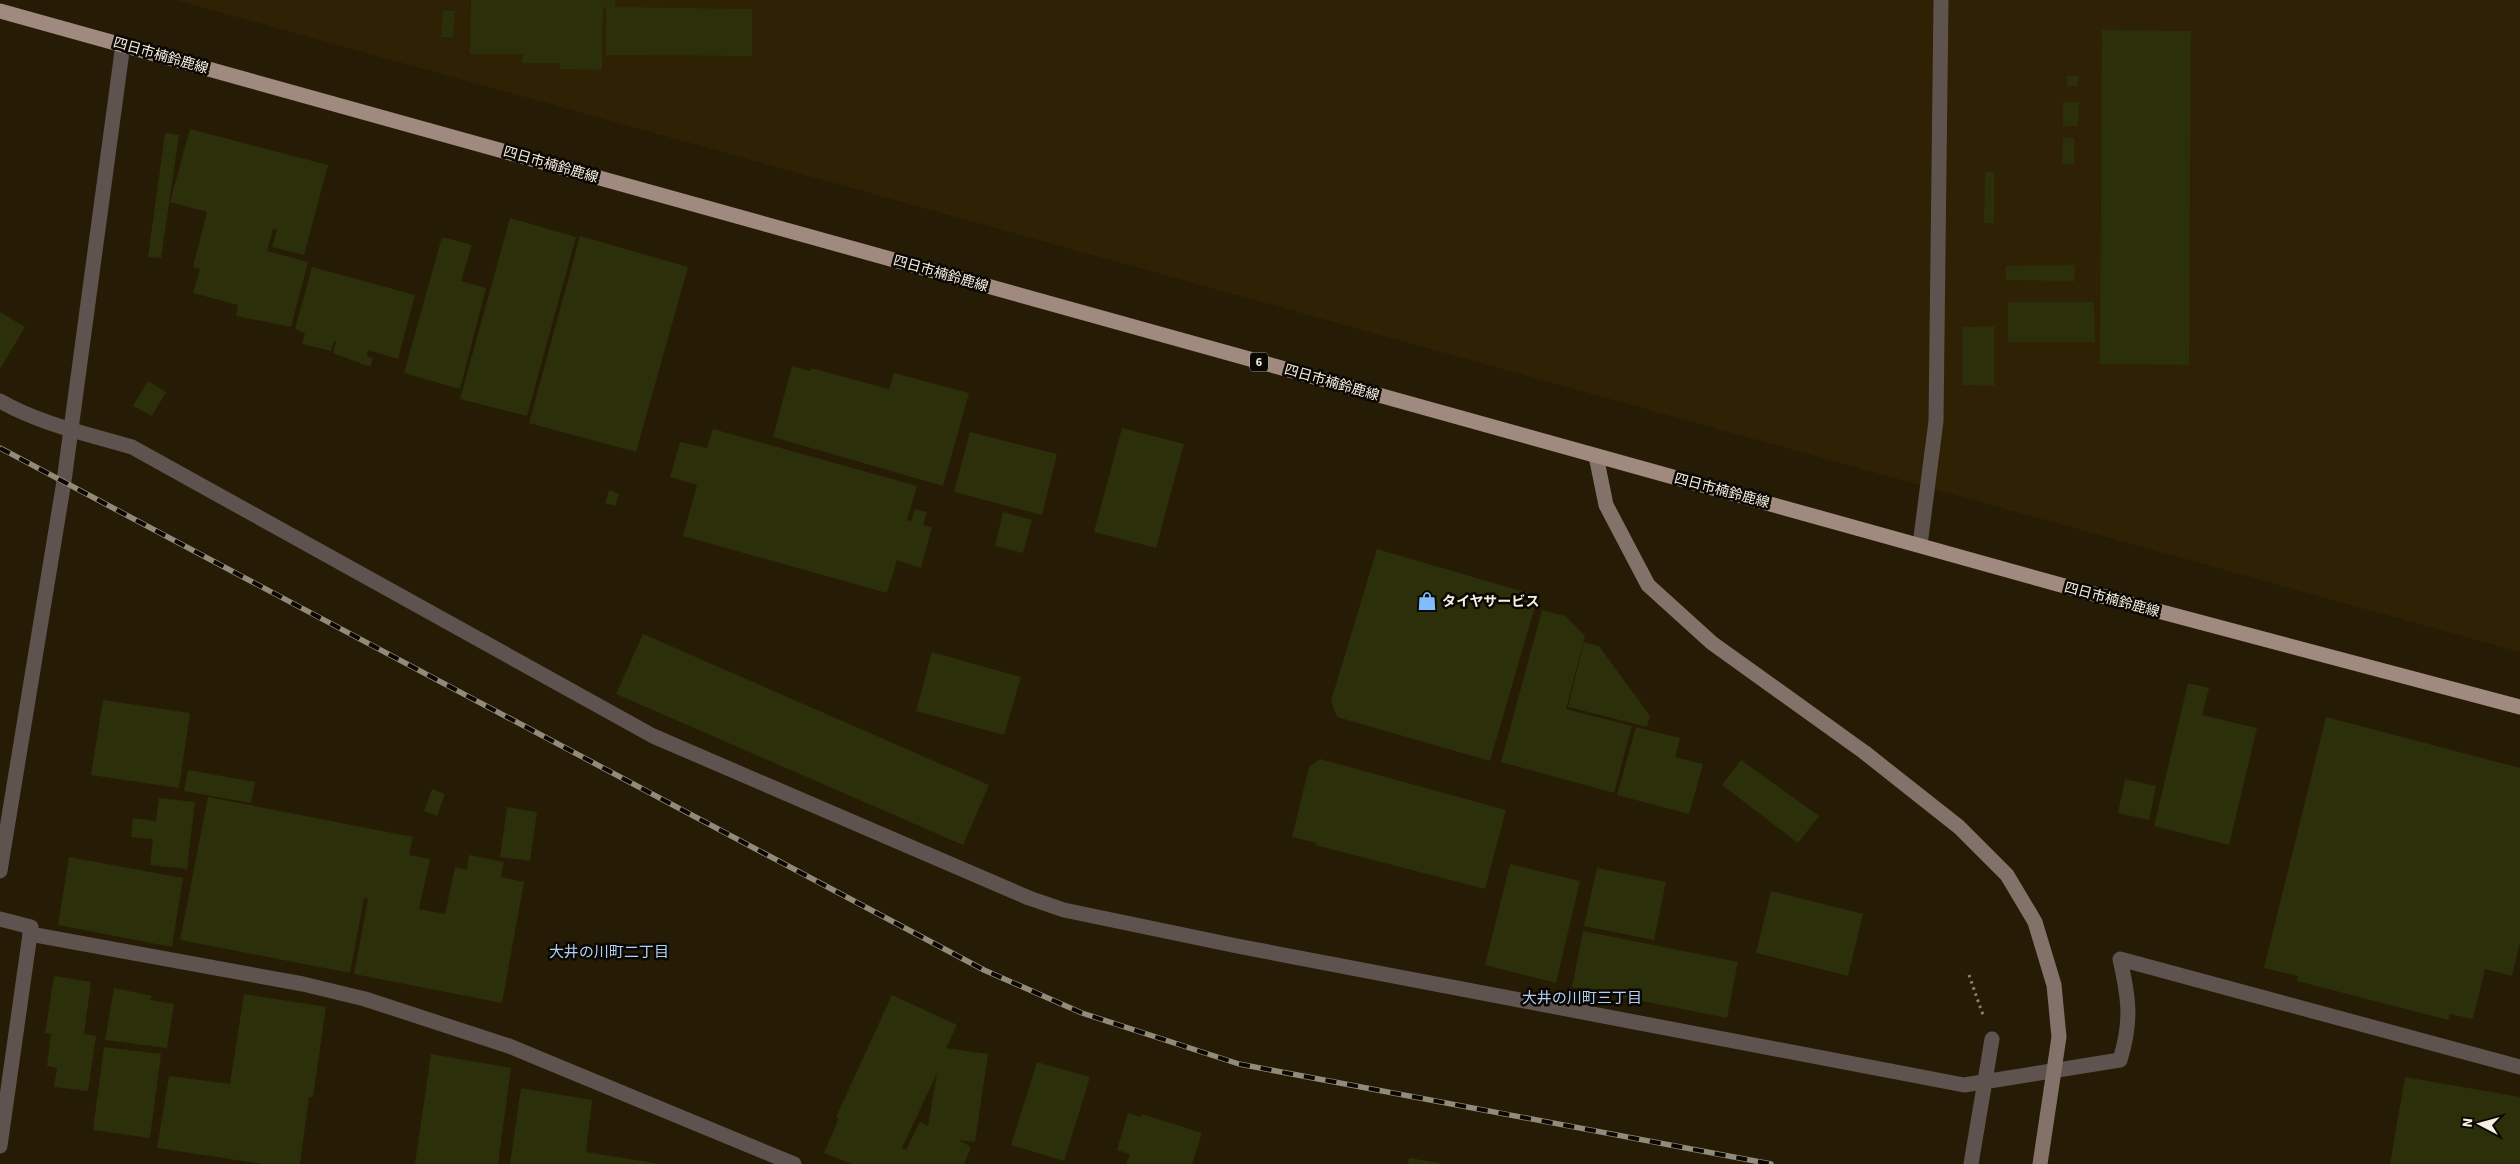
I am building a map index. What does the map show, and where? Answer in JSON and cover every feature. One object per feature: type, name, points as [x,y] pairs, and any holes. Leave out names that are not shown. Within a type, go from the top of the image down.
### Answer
[{"type":"main road","name":"四日市楠鈴鹿線","points":[[0,11],[2089,593],[2520,707]]},
{"type":"street","points":[[1920,545],[1936,421],[1941,0]]},
{"type":"street","points":[[0,871],[71,429],[123,44]]},
{"type":"street","points":[[0,402],[14,409],[71,429],[132,447],[653,736],[1029,898],[1064,910],[1238,946],[1964,1085],[2120,1060],[2127,1037],[2129,999],[2120,959],[2520,1067]]},
{"type":"street","points":[[1596,456],[1606,505],[1648,585],[1712,643],[1864,752],[1959,827],[2007,874],[2035,922],[2054,985],[2059,1037],[2040,1164]]},
{"type":"street","points":[[0,919],[31,926],[0,1146]]},
{"type":"street","points":[[30,934],[303,984],[364,999],[509,1046],[794,1164]]},
{"type":"street","points":[[1971,1164],[1992,1039]]},
{"type":"path","points":[[1969,975],[1992,1039]]},
{"type":"shaded area","points":[[176,0],[2520,0],[2520,652]]},
{"type":"building","points":[[471,0],[615,0],[615,7],[752,9],[752,56],[606,55],[606,7],[603,7],[602,70],[560,69],[560,63],[522,63],[523,54],[470,54]]},
{"type":"building","points":[[443,11],[455,11],[453,37],[441,37]]},
{"type":"building","points":[[2102,30],[2191,31],[2189,365],[2100,364]]},
{"type":"building","points":[[2067,76],[2079,76],[2078,86],[2067,86]]},
{"type":"building","points":[[2063,102],[2079,102],[2078,126],[2063,126]]},
{"type":"building","points":[[190,129],[328,165],[304,255],[272,247],[277,230],[273,229],[267,251],[308,262],[291,327],[236,316],[238,305],[193,293],[200,269],[193,267],[207,212],[170,202]]},
{"type":"building","points":[[165,133],[179,135],[161,258],[148,257]]},
{"type":"building","points":[[2063,138],[2074,138],[2074,165],[2062,164]]},
{"type":"building","points":[[1985,172],[1994,172],[1994,223],[1984,223]]},
{"type":"building","points":[[510,218],[576,237],[527,416],[460,399]]},
{"type":"building","points":[[580,236],[688,267],[636,452],[529,423]]},
{"type":"building","points":[[442,237],[472,245],[461,281],[486,288],[460,389],[404,373]]},
{"type":"building","points":[[2075,265],[2075,281],[2006,280],[2006,266]]},
{"type":"building","points":[[312,267],[415,295],[398,359],[368,350],[367,356],[373,358],[370,367],[333,353],[336,341],[334,341],[331,351],[302,344],[305,333],[295,329]]},
{"type":"building","points":[[2008,302],[2094,302],[2095,342],[2008,342]]},
{"type":"building","points":[[0,312],[25,327],[0,369]]},
{"type":"building","points":[[1994,326],[1994,386],[1963,385],[1963,327]]},
{"type":"building","points":[[792,366],[810,371],[811,368],[889,389],[894,373],[969,393],[943,486],[773,437]]},
{"type":"building","points":[[148,381],[166,392],[152,416],[133,406]]},
{"type":"building","points":[[1122,428],[1184,444],[1156,548],[1094,532]]},
{"type":"building","points":[[713,429],[917,486],[907,520],[911,521],[915,509],[927,512],[923,525],[932,527],[921,568],[897,560],[887,593],[683,536],[697,485],[670,477],[680,442],[707,448]]},
{"type":"building","points":[[970,432],[1057,454],[1042,515],[954,492]]},
{"type":"building","points":[[609,490],[619,494],[615,506],[605,503]]},
{"type":"building","points":[[1003,512],[1032,520],[1023,553],[995,546]]},
{"type":"building","points":[[1377,549],[1538,596],[1490,761],[1337,717],[1331,701]]},
{"type":"building","points":[[1542,610],[1565,616],[1585,636],[1566,709],[1632,726],[1614,793],[1501,762]]},
{"type":"building","points":[[643,634],[989,785],[963,845],[616,694]]},
{"type":"building","points":[[1584,642],[1599,646],[1650,716],[1647,727],[1568,707]]},
{"type":"building","points":[[932,652],[1021,677],[1004,735],[916,711]]},
{"type":"building","points":[[2188,683],[2209,688],[2202,715],[2257,728],[2229,845],[2154,826]]},
{"type":"building","points":[[103,700],[190,713],[179,788],[91,775]]},
{"type":"building","points":[[2326,717],[2520,768],[2520,942],[2512,976],[2485,969],[2473,1019],[2450,1014],[2448,1020],[2297,981],[2298,976],[2264,968]]},
{"type":"building","points":[[1636,727],[1680,738],[1675,757],[1703,764],[1689,814],[1617,795]]},
{"type":"building","points":[[1320,759],[1506,810],[1485,889],[1315,845],[1316,843],[1292,837],[1309,767]]},
{"type":"building","points":[[1741,760],[1819,816],[1798,843],[1722,785]]},
{"type":"building","points":[[188,770],[255,782],[251,803],[184,791]]},
{"type":"building","points":[[2125,779],[2156,786],[2149,820],[2118,813]]},
{"type":"building","points":[[432,789],[445,794],[437,816],[424,811]]},
{"type":"building","points":[[208,797],[413,837],[409,855],[430,859],[419,909],[445,914],[455,867],[467,870],[469,855],[504,862],[501,877],[524,882],[502,1003],[354,974],[368,899],[364,898],[350,973],[180,940]]},
{"type":"building","points":[[159,798],[195,802],[187,869],[150,865],[153,839],[131,837],[133,818],[156,821]]},
{"type":"building","points":[[507,807],[537,812],[530,861],[500,857]]},
{"type":"building","points":[[69,857],[183,878],[172,947],[58,925]]},
{"type":"building","points":[[1510,864],[1580,881],[1556,983],[1485,965]]},
{"type":"building","points":[[1597,868],[1666,882],[1654,940],[1584,926]]},
{"type":"building","points":[[1771,891],[1863,914],[1848,976],[1756,953]]},
{"type":"building","points":[[1583,931],[1738,962],[1727,1018],[1572,987]]},
{"type":"building","points":[[54,976],[91,982],[84,1034],[96,1036],[88,1091],[54,1087],[57,1068],[47,1066],[51,1034],[45,1033]]},
{"type":"building","points":[[114,988],[152,996],[150,1000],[174,1004],[167,1048],[105,1040]]},
{"type":"building","points":[[244,994],[326,1007],[313,1097],[309,1097],[300,1164],[263,1164],[157,1148],[169,1076],[230,1084]]},
{"type":"building","points":[[892,995],[957,1025],[946,1048],[988,1054],[975,1142],[959,1140],[971,1147],[964,1164],[852,1164],[824,1153],[839,1118],[836,1117]],"holes":[[[937,1073],[928,1126],[920,1122],[906,1150],[902,1148]]]},
{"type":"building","points":[[104,1047],[161,1054],[150,1138],[93,1130]]},
{"type":"building","points":[[431,1054],[511,1068],[498,1164],[415,1164]]},
{"type":"building","points":[[1037,1062],[1090,1077],[1064,1161],[1011,1145]]},
{"type":"building","points":[[2405,1077],[2520,1097],[2520,1164],[2390,1164]]},
{"type":"building","points":[[521,1088],[592,1100],[586,1152],[660,1164],[510,1164]]},
{"type":"building","points":[[1128,1113],[1141,1117],[1142,1114],[1202,1133],[1192,1164],[1126,1164],[1130,1154],[1117,1150]]},
{"type":"building","points":[[1409,1158],[1440,1163],[1440,1164],[1408,1164]]},
{"type":"railway","points":[[0,448],[984,970],[1082,1013],[1239,1064],[1771,1164]]},
{"type":"place","name":"タイヤサービス","points":[[1427,601]]},
{"type":"district","name":"大井の川町二丁目","points":[[609,952]]},
{"type":"district","name":"大井の川町三丁目","points":[[1582,998]]}]
